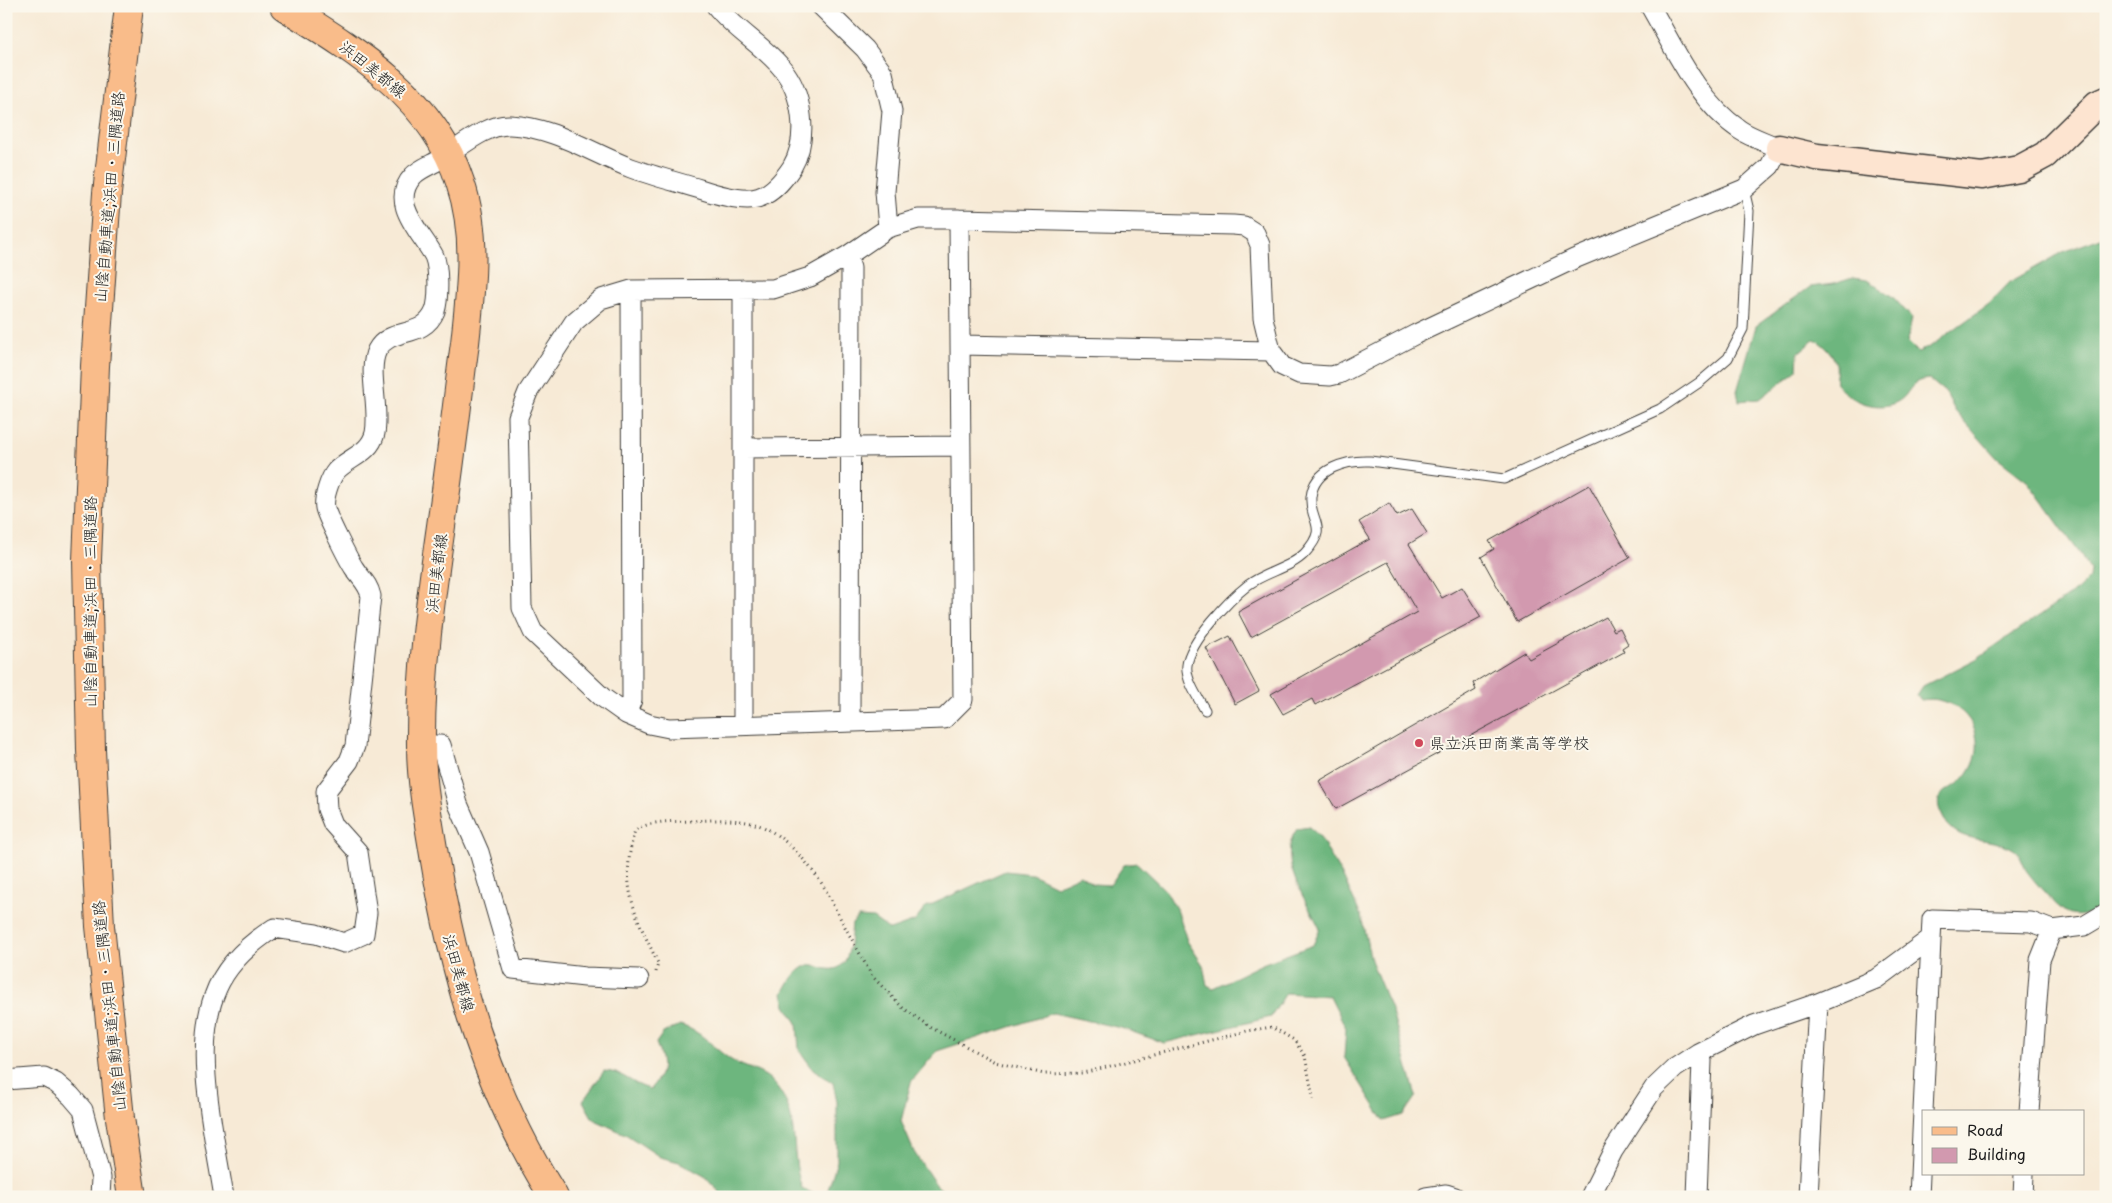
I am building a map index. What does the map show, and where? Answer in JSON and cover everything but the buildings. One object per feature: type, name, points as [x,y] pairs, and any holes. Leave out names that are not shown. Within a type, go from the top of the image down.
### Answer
[{"type":"main road","name":"山陰自動車道;浜田・三隅道路","points":[[129,6],[107,193],[95,366],[87,560],[90,750],[100,926],[120,1118],[132,1197]]},
{"type":"main road","name":"浜田美都線","points":[[284,6],[357,54],[400,87],[436,130],[450,154],[469,212],[472,280],[425,659],[421,745],[424,793],[442,901],[465,1002],[483,1054],[513,1121],[538,1172],[554,1197]]},
{"type":"street","points":[[224,1197],[205,1070],[206,1025],[214,994],[232,965],[251,943],[274,928],[316,934],[344,943],[364,934],[367,913],[358,852],[333,824],[327,809],[326,791],[349,761],[355,746],[371,596],[368,583],[354,569],[324,506],[327,491],[336,472],[370,444],[374,434],[378,409],[373,366],[378,349],[388,337],[416,330],[426,324],[435,309],[438,271],[435,257],[411,221],[405,207],[405,189],[413,176],[450,154],[471,138],[507,125],[544,130],[631,168],[725,197],[760,198],[783,182],[799,155],[803,125],[795,92],[782,68],[727,20],[716,6]]},
{"type":"street","points":[[821,6],[865,49],[883,73],[892,111],[884,192],[888,228]]},
{"type":"street","points":[[1650,6],[1685,68],[1711,104],[1740,130],[1779,148],[1817,157],[1982,176],[2019,169],[2045,155],[2097,104],[2106,100]]},
{"type":"street","points":[[959,219],[963,700],[944,719],[669,728],[650,724],[626,714],[602,697],[533,632],[522,608],[518,418],[528,392],[574,322],[601,300],[631,290],[773,289],[810,277],[848,256],[888,228],[918,219],[959,219],[1244,226],[1255,233],[1260,245],[1263,318],[1271,351],[1282,366],[1299,374],[1319,377],[1339,374],[1416,334],[1574,259],[1744,189],[1770,166],[1779,148]]},
{"type":"street","points":[[848,256],[851,268],[852,447],[850,721]]},
{"type":"street","points":[[743,289],[743,725]]},
{"type":"street","points":[[626,714],[632,700],[631,290]]},
{"type":"street","points":[[960,345],[1271,351]]},
{"type":"street","points":[[743,448],[961,446]]},
{"type":"street","points":[[421,745],[441,745],[458,804],[479,852],[513,969],[585,977],[639,979]]},
{"type":"street","points":[[1923,1110],[1932,919],[2030,922],[2052,930],[2084,926],[2106,913]]},
{"type":"street","points":[[2029,1110],[2040,960],[2052,930]]},
{"type":"street","points":[[1590,1197],[1613,1151],[1654,1088],[1675,1068],[1698,1053],[1754,1025],[1818,1003],[1876,979],[1930,939]]},
{"type":"street","points":[[1808,1197],[1818,1003]]},
{"type":"street","points":[[1697,1197],[1702,1062],[1698,1053]]},
{"type":"street","points":[[6,1080],[44,1077],[56,1083],[83,1110],[100,1178],[100,1197]]},
{"type":"street","points":[[1919,1197],[1922,1127]]},
{"type":"street","points":[[2023,1197],[2024,1176]]},
{"type":"street","points":[[1426,1197],[1446,1194],[1455,1197]]},
{"type":"lane","points":[[1205,710],[1194,691],[1186,666],[1198,636],[1249,585],[1303,555],[1313,543],[1318,530],[1311,498],[1315,485],[1329,469],[1354,460],[1504,479],[1660,409],[1700,382],[1728,358],[1743,330],[1749,211],[1744,189]]},
{"type":"path","points":[[639,979],[658,971],[658,963],[635,916],[627,880],[628,852],[635,830],[649,822],[729,820],[757,824],[777,835],[808,865],[828,892],[833,905],[872,976],[903,1008],[930,1027],[995,1062],[1044,1074],[1083,1073],[1247,1031],[1272,1027],[1294,1040],[1305,1056],[1314,1103]]},
{"type":"green space","points":[[2106,236],[2106,904],[2090,913],[2076,916],[2066,913],[2060,908],[2034,881],[2015,850],[2006,845],[1964,836],[1947,824],[1939,808],[1939,799],[1945,791],[1960,782],[1968,774],[1976,754],[1976,734],[1966,716],[1957,708],[1940,700],[1921,700],[1917,695],[1923,686],[1976,659],[2077,590],[2089,578],[2090,570],[2081,555],[2028,482],[1997,458],[1955,411],[1946,393],[1929,379],[1917,382],[1902,399],[1890,405],[1876,406],[1862,402],[1849,396],[1837,385],[1836,365],[1833,357],[1815,339],[1798,353],[1797,370],[1760,399],[1739,401],[1737,391],[1756,326],[1810,287],[1833,284],[1853,278],[1867,280],[1893,297],[1912,318],[1907,341],[1918,352],[1931,346],[1989,304],[2010,282],[2063,252]]},
{"type":"green space","points":[[1309,827],[1319,836],[1344,879],[1361,916],[1371,960],[1392,1012],[1416,1096],[1403,1115],[1384,1121],[1344,1057],[1346,1028],[1330,996],[1286,993],[1271,1017],[1164,1043],[1121,1028],[1053,1013],[937,1051],[911,1082],[901,1121],[914,1152],[936,1185],[951,1197],[724,1197],[706,1177],[679,1162],[660,1157],[627,1135],[593,1119],[583,1101],[604,1071],[623,1076],[650,1089],[661,1073],[662,1068],[661,1057],[656,1043],[663,1033],[680,1025],[688,1028],[695,1031],[732,1060],[761,1073],[771,1080],[781,1093],[791,1118],[798,1174],[802,1188],[816,1195],[827,1193],[837,1161],[837,1102],[833,1083],[813,1069],[799,1050],[797,1023],[786,1006],[783,993],[793,976],[806,966],[812,965],[835,969],[841,966],[848,953],[852,924],[858,917],[873,918],[890,930],[915,921],[926,907],[1005,871],[1032,874],[1056,886],[1080,875],[1093,884],[1110,885],[1124,865],[1137,863],[1166,891],[1178,912],[1187,941],[1203,965],[1207,985],[1213,988],[1262,964],[1313,945],[1320,929],[1295,880],[1289,853],[1291,841],[1297,829]]},
{"type":"place","name":"県立浜田商業高等学校","points":[[1419,743]]}]
